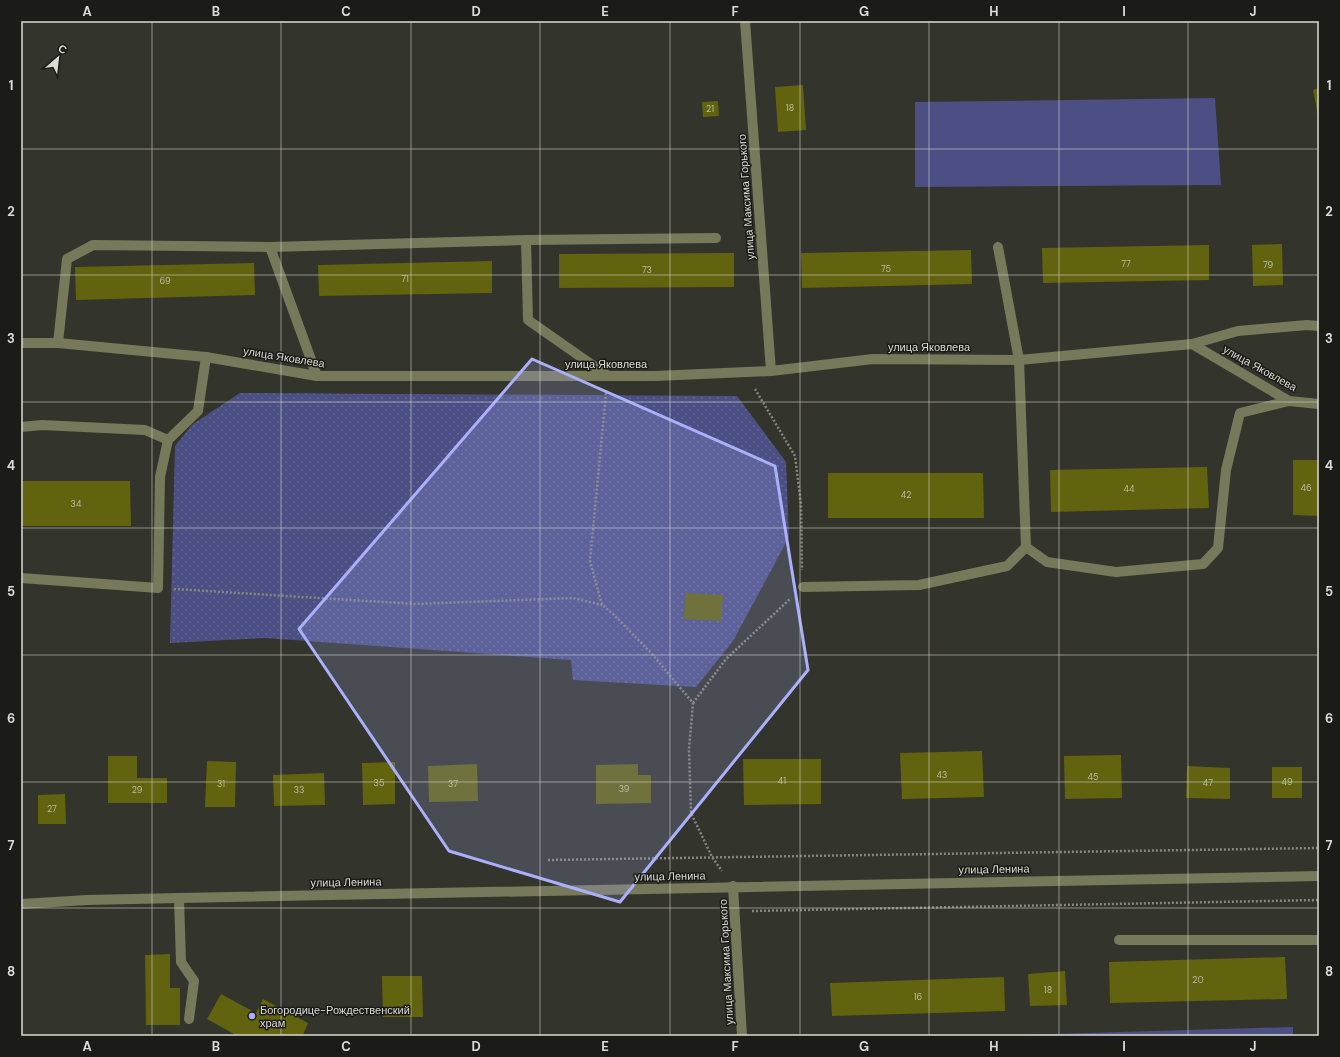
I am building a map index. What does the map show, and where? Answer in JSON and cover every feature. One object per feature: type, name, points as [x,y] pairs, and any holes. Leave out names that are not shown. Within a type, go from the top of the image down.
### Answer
[{"type":"street","name":"улица Максима Горького","points":[[745,21],[771,371]]},
{"type":"street","points":[[58,343],[67,260],[93,245],[270,247],[526,240],[716,238]]},
{"type":"street","points":[[526,240],[528,320],[608,376]]},
{"type":"street","points":[[270,247],[317,376]]},
{"type":"street","points":[[803,587],[919,584],[1007,566],[1026,547],[1019,360],[998,247]]},
{"type":"street","name":"улица Яковлева","points":[[21,343],[58,343],[206,357],[317,376],[655,376],[771,371],[873,359],[1019,360],[1192,344],[1238,331],[1307,325],[1319,326]]},
{"type":"street","name":"улица Яковлева","points":[[1192,344],[1289,401],[1319,404]]},
{"type":"street","points":[[21,578],[158,588],[160,477],[168,440],[198,411],[206,357]]},
{"type":"street","points":[[1026,547],[1047,562],[1116,572],[1203,564],[1218,548],[1226,470],[1240,413],[1289,401]]},
{"type":"street","points":[[21,427],[42,425],[145,430],[168,440]]},
{"type":"street","name":"улица Ленина","points":[[21,904],[87,900],[733,886],[1319,876]]},
{"type":"street","name":"улица Максима Горького","points":[[733,886],[742,1036]]},
{"type":"street","points":[[179,898],[181,962],[194,981],[189,1019]]},
{"type":"street","points":[[1119,940],[1319,940]]},
{"type":"path","points":[[733,886],[712,857],[691,813],[689,750],[693,703],[726,659],[803,587],[802,504],[795,456],[744,372]]},
{"type":"path","points":[[602,605],[590,561],[608,376]]},
{"type":"path","points":[[158,588],[416,604],[573,598],[602,605],[613,614],[652,654],[693,703]]},
{"type":"path","points":[[548,860],[1319,848]]},
{"type":"path","points":[[735,912],[1319,900]]},
{"type":"highlighted area","points":[[532,359],[775,466],[808,670],[620,902],[449,851],[299,629]]},
{"type":"shaded area","points":[[1215,98],[1221,185],[915,187],[915,102]]},
{"type":"shaded area","points":[[240,393],[737,396],[786,462],[789,537],[733,641],[696,687],[573,680],[571,660],[265,638],[170,643],[175,446],[193,424]]},
{"type":"shaded area","points":[[1293,1027],[1293,1036],[1018,1036],[1018,1035]]},
{"type":"building","points":[[803,85],[806,130],[778,132],[775,87]]},
{"type":"building","points":[[1319,88],[1319,116],[1318,116],[1313,90]]},
{"type":"building","points":[[718,101],[719,116],[703,117],[702,102]]},
{"type":"building","points":[[1282,244],[1283,285],[1253,286],[1252,245]]},
{"type":"building","points":[[1209,245],[1209,280],[1043,283],[1042,248]]},
{"type":"building","points":[[971,250],[972,284],[802,288],[801,253]]},
{"type":"building","points":[[734,253],[734,287],[559,288],[559,254]]},
{"type":"building","points":[[492,261],[492,293],[319,296],[318,265]]},
{"type":"building","points":[[254,263],[255,295],[76,300],[75,267]]},
{"type":"building","points":[[1293,460],[1319,460],[1319,516],[1293,515]]},
{"type":"building","points":[[1207,467],[1209,508],[1051,512],[1050,470]]},
{"type":"building","points":[[828,473],[983,473],[984,518],[828,518]]},
{"type":"building","points":[[21,481],[130,481],[131,526],[21,526]]},
{"type":"building","points":[[685,593],[723,595],[721,621],[684,619]]},
{"type":"building","points":[[982,751],[984,797],[902,799],[900,753]]},
{"type":"building","points":[[1121,755],[1122,798],[1065,799],[1064,756]]},
{"type":"building","points":[[108,756],[137,756],[137,778],[167,778],[167,803],[108,803]]},
{"type":"building","points":[[743,759],[821,759],[821,804],[744,805]]},
{"type":"building","points":[[207,761],[236,762],[235,807],[205,807]]},
{"type":"building","points":[[395,762],[395,804],[363,805],[362,763]]},
{"type":"building","points":[[477,764],[478,801],[429,802],[428,766]]},
{"type":"building","points":[[638,764],[638,775],[651,775],[651,803],[596,804],[596,765]]},
{"type":"building","points":[[1187,766],[1230,768],[1230,799],[1186,798]]},
{"type":"building","points":[[1272,767],[1302,767],[1302,798],[1272,798]]},
{"type":"building","points":[[324,773],[325,805],[274,806],[273,775]]},
{"type":"building","points":[[65,794],[66,824],[38,824],[38,795]]},
{"type":"building","points":[[170,954],[170,988],[180,988],[180,1025],[146,1025],[145,955]]},
{"type":"building","points":[[1285,957],[1287,999],[1110,1003],[1109,962]]},
{"type":"building","points":[[1065,971],[1067,1005],[1030,1006],[1028,974]]},
{"type":"building","points":[[382,976],[422,976],[423,1017],[383,1017]]},
{"type":"building","points":[[1004,977],[1005,1011],[832,1016],[830,983]]},
{"type":"building","name":"Богородице-Рождественский храм","points":[[221,994],[256,1013],[263,999],[308,1023],[303,1035],[305,1036],[232,1036],[234,1034],[207,1019]]},
{"type":"place","name":"Богородице-Рождественский храм","points":[[252,1016]]}]
